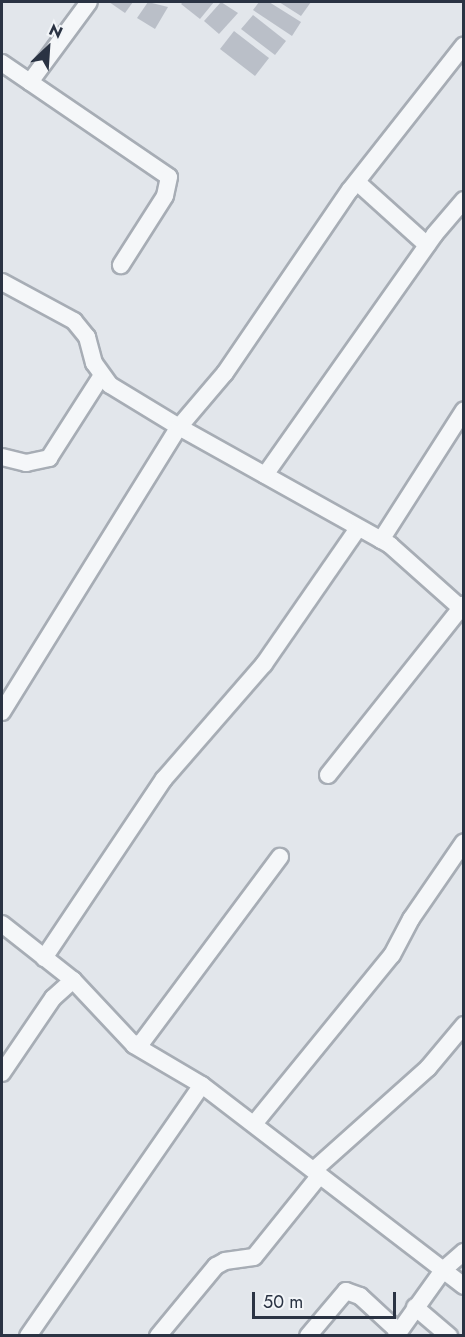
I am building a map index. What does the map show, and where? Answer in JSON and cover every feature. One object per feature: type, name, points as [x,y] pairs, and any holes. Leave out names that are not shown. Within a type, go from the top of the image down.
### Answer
[{"type":"street","points":[[30,82],[89,2]]},
{"type":"street","points":[[2,712],[179,427],[225,372],[357,182],[464,45]]},
{"type":"street","points":[[2,63],[169,177],[165,196],[121,265]]},
{"type":"street","points":[[357,182],[427,245]]},
{"type":"street","points":[[265,476],[427,245],[464,200]]},
{"type":"street","points":[[2,282],[74,321],[87,337],[94,363],[102,375],[126,398],[381,540],[462,608],[328,775]]},
{"type":"street","points":[[2,457],[26,463],[49,458],[102,375]]},
{"type":"street","points":[[381,540],[464,410]]},
{"type":"street","points":[[44,958],[164,779],[264,664],[358,528]]},
{"type":"street","points":[[254,1124],[392,955],[411,919],[464,842]]},
{"type":"street","points":[[134,1045],[142,1042],[280,857]]},
{"type":"street","points":[[2,924],[44,958],[63,988],[134,1045],[197,1092],[254,1124],[313,1181],[440,1275],[464,1286]]},
{"type":"street","points":[[2,1073],[63,988]]},
{"type":"street","points":[[158,1335],[216,1266],[254,1257],[313,1181],[428,1068],[464,1025]]},
{"type":"street","points":[[28,1335],[197,1092]]},
{"type":"street","points":[[308,1335],[346,1291],[360,1296],[398,1334],[440,1275],[464,1251]]},
{"type":"street","points":[[419,1302],[449,1335]]},
{"type":"building","points":[[109,2],[133,2],[125,13]]},
{"type":"building","points":[[148,2],[168,7],[155,29],[137,18]]},
{"type":"building","points":[[183,2],[214,2],[200,19],[181,4]]},
{"type":"building","points":[[221,2],[238,13],[219,34],[204,21]]},
{"type":"building","points":[[259,2],[269,2],[301,22],[292,36],[253,10]]},
{"type":"building","points":[[279,2],[311,2],[301,16]]},
{"type":"building","points":[[253,15],[286,41],[275,55],[241,29]]},
{"type":"building","points":[[234,31],[269,58],[255,76],[220,49]]}]
